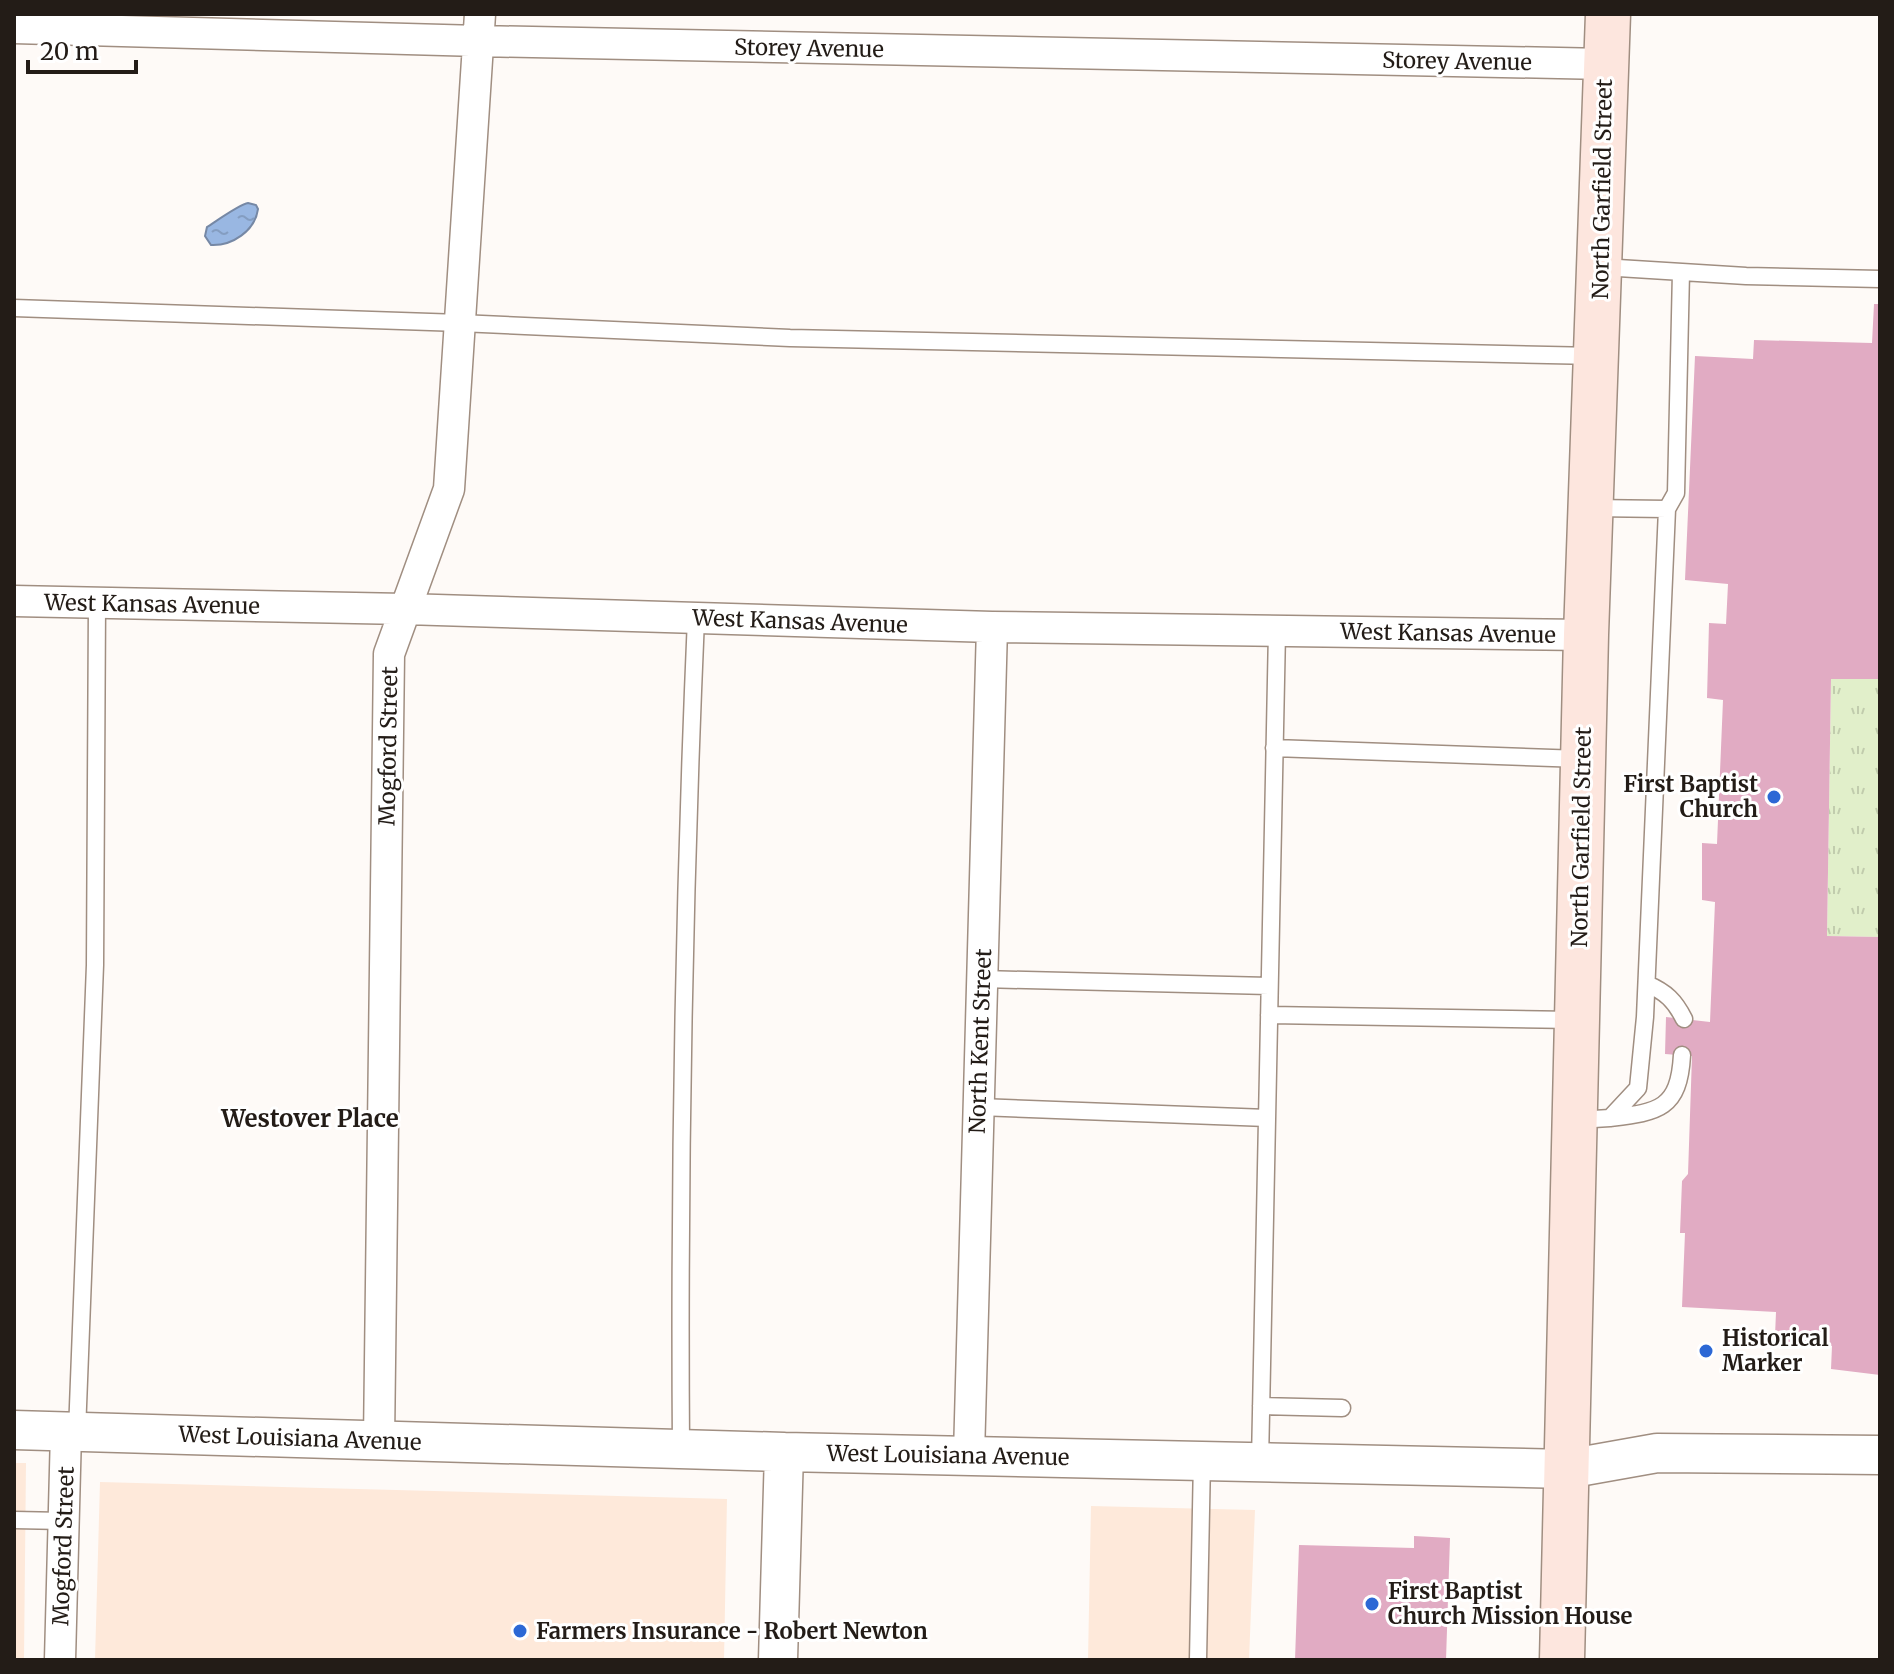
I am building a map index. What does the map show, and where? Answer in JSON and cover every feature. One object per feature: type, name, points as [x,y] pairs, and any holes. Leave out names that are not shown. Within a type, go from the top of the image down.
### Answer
[{"type":"main road","name":"North Garfield Street","points":[[1562,1660],[1567,1469],[1593,1119],[1578,1020],[1586,635],[1608,14]]},
{"type":"street","name":"Storey Avenue","points":[[14,28],[480,27],[1605,64]]},
{"type":"street","name":"Mogford Street","points":[[379,1441],[389,654],[449,489],[480,27]]},
{"type":"street","name":"West Kansas Avenue","points":[[14,601],[992,627],[1586,635]]},
{"type":"street","name":"North Kent Street","points":[[969,1455],[992,627]]},
{"type":"street","name":"West Louisiana Avenue","points":[[14,1430],[784,1452],[1567,1469],[1657,1453],[1880,1455]]},
{"type":"street","name":"Mogford Street","points":[[60,1660],[64,1521],[72,1432]]},
{"type":"street","points":[[778,1660],[784,1452]]},
{"type":"lane","points":[[1600,267],[1880,279]]},
{"type":"lane","points":[[1593,1119],[1638,1088],[1647,984],[1667,509],[1676,493],[1681,272]]},
{"type":"lane","points":[[14,308],[790,338],[1598,357]]},
{"type":"lane","points":[[1590,508],[1667,509]]},
{"type":"lane","points":[[72,1432],[95,965],[97,603]]},
{"type":"lane","points":[[681,1449],[680,1162],[685,905],[696,618]]},
{"type":"lane","points":[[1260,1462],[1277,631]]},
{"type":"lane","points":[[1274,748],[1583,759]]},
{"type":"lane","points":[[982,979],[1269,986]]},
{"type":"lane","points":[[1647,984],[1664,991],[1675,1002],[1684,1019]]},
{"type":"lane","points":[[1269,1015],[1578,1020]]},
{"type":"lane","points":[[1593,1119],[1652,1113],[1672,1098],[1681,1077],[1682,1055]]},
{"type":"lane","points":[[979,1107],[1267,1118]]},
{"type":"lane","points":[[1261,1406],[1342,1408]]},
{"type":"lane","points":[[1198,1660],[1202,1460]]},
{"type":"lane","points":[[14,1520],[64,1521]]},
{"type":"shaded area","points":[[14,1463],[26,1463],[24,1660],[14,1660]]},
{"type":"shaded area","points":[[100,1482],[727,1499],[724,1660],[95,1660]]},
{"type":"shaded area","points":[[1091,1506],[1255,1510],[1249,1660],[1088,1660]]},
{"type":"green space","points":[[1831,679],[1880,679],[1880,937],[1827,936]]},
{"type":"water","points":[[248,203],[256,205],[258,209],[247,230],[227,243],[211,245],[205,236],[207,227]]},
{"type":"building","name":"First Baptist Church","points":[[1874,304],[1880,304],[1880,679],[1831,679],[1827,936],[1880,937],[1880,1375],[1831,1369],[1832,1346],[1780,1341],[1775,1336],[1776,1312],[1682,1307],[1685,1233],[1680,1233],[1682,1181],[1688,1174],[1692,1056],[1665,1054],[1666,1017],[1710,1022],[1715,902],[1702,900],[1702,843],[1717,844],[1723,700],[1707,698],[1709,623],[1726,624],[1728,584],[1685,580],[1695,356],[1753,359],[1754,340],[1872,343]]},
{"type":"building","name":"First Baptist Church Mission House","points":[[1414,1536],[1450,1538],[1446,1660],[1295,1660],[1299,1545],[1414,1548]]},
{"type":"place","name":"First Baptist Church","points":[[1774,797]]},
{"type":"place","name":"Historical Marker","points":[[1706,1351]]},
{"type":"place","name":"First Baptist Church Mission House","points":[[1372,1604]]},
{"type":"place","name":"Farmers Insurance - Robert Newton","points":[[520,1631]]},
{"type":"district","name":"Westover Place","points":[[310,1119]]}]
